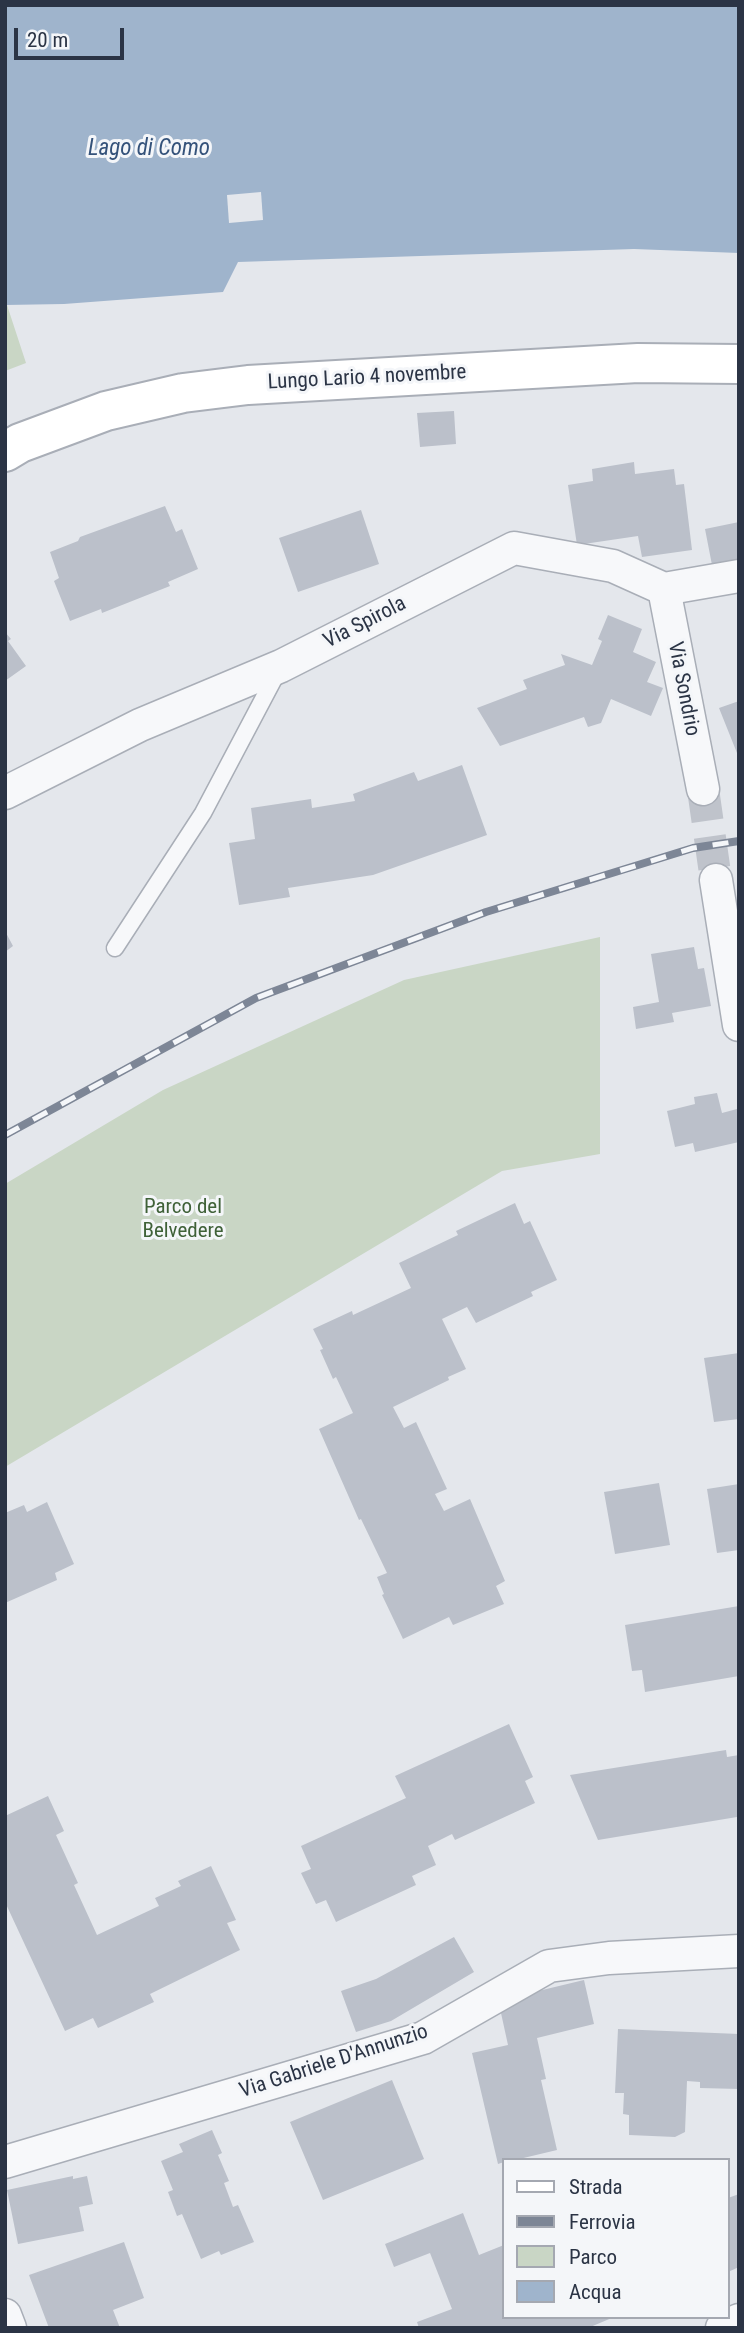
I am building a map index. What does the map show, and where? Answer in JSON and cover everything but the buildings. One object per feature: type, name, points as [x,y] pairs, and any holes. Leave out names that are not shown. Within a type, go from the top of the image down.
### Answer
[{"type":"main road","name":"Lungo Lario 4 novembre","points":[[5,452],[20,443],[106,411],[209,389],[638,363],[739,364]]},
{"type":"street","name":"Via Spirola","points":[[5,793],[140,725],[281,666],[514,548],[613,566],[664,589]]},
{"type":"street","points":[[664,589],[739,576]]},
{"type":"street","name":"Via Sondrio","points":[[664,589],[703,789]]},
{"type":"street","points":[[716,880],[739,1025]]},
{"type":"street","name":"Via Gabriele D'Annunzio","points":[[5,2162],[423,2038],[549,1966],[609,1958],[739,1951]]},
{"type":"street","points":[[5,2315],[10,2328]]},
{"type":"street","points":[[722,2328],[739,2320]]},
{"type":"lane","points":[[115,948],[203,813],[281,666]]},
{"type":"green space","points":[[5,305],[26,363],[5,371]]},
{"type":"green space","name":"Parco del Belvedere","points":[[600,937],[600,1154],[502,1171],[5,1467],[5,1184],[163,1090],[404,980]]},
{"type":"water","name":"Lago di Como","points":[[5,5],[739,5],[739,253],[634,249],[238,262],[223,292],[64,304],[5,305]]},
{"type":"pier","points":[[261,192],[263,220],[229,223],[227,195]]},
{"type":"tunnel","points":[[703,789],[716,880]]},
{"type":"railway","points":[[5,1135],[256,998],[486,912],[693,848],[739,841]]}]
